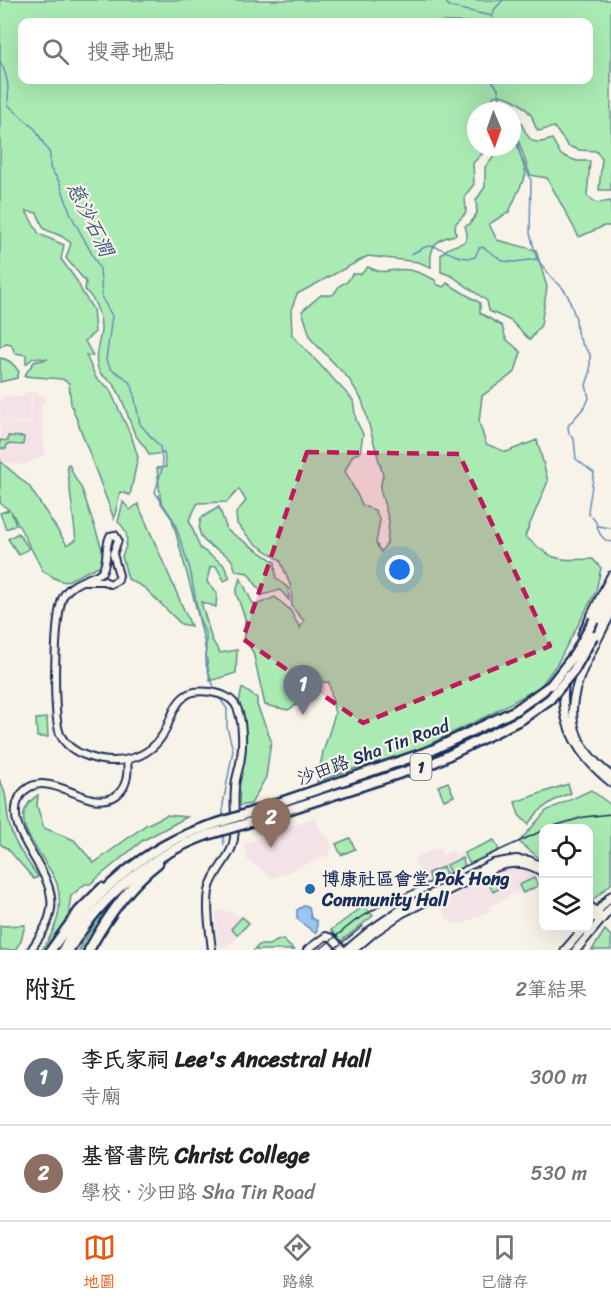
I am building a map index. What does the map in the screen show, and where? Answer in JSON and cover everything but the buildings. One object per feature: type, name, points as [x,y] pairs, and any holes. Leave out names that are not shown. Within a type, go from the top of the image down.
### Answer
[{"type":"highway","name":"沙田路 Sha Tin Road","points":[[241,820],[430,751],[505,717],[531,701],[551,685],[575,654],[611,590]]},
{"type":"highway","name":"沙田路 Sha Tin Road","points":[[64,948],[84,916],[104,893],[144,857],[170,842],[435,762],[522,719],[549,699],[574,670],[611,602]]},
{"type":"highway","name":"沙田路 Sha Tin Road","points":[[64,948],[133,874],[159,856],[186,844],[207,831]]},
{"type":"highway","points":[[89,950],[130,888],[151,868],[186,844]]},
{"type":"highway","points":[[51,950],[93,896],[115,876],[144,857]]},
{"type":"highway","points":[[76,950],[94,915]]},
{"type":"main road","points":[[611,576],[572,656],[565,677],[564,698],[568,725],[577,747],[589,763],[611,782]]},
{"type":"main road","points":[[611,613],[578,680],[572,709],[574,727],[581,744],[595,762],[611,776]]},
{"type":"main road","points":[[576,950],[595,917],[611,896]]},
{"type":"main road","points":[[595,917],[611,908]]},
{"type":"main road","points":[[565,950],[580,932]]},
{"type":"street","points":[[84,581],[116,583],[119,578],[114,554],[118,542],[117,537],[110,536],[105,546],[107,555],[103,571],[104,581]]},
{"type":"street","points":[[118,571],[112,567],[67,591],[58,608],[56,678],[58,729],[66,744],[83,755],[106,761],[127,760],[143,754],[157,743],[174,709],[190,692],[204,691],[223,695],[232,701],[240,719],[242,755],[235,784],[233,843],[228,856],[212,881],[209,892],[212,950]]},
{"type":"street","points":[[31,950],[49,920],[51,894],[47,880],[21,839],[15,824],[17,801],[23,791],[30,787],[47,784],[91,798],[109,798],[120,793],[126,783],[129,775],[127,760]]},
{"type":"street","points":[[307,950],[328,936],[345,950],[401,909],[493,864],[516,859],[529,860],[539,865]]},
{"type":"street","points":[[354,950],[403,913],[495,868],[510,864],[527,865],[539,872]]},
{"type":"highlighted area","points":[[307,452],[459,454],[550,646],[363,723],[243,639]]},
{"type":"shaded area","points":[[32,391],[30,422],[0,421],[0,399],[9,394],[21,397]]},
{"type":"shaded area","points":[[33,391],[47,398],[41,407],[45,455],[24,465],[1,462],[0,422],[31,423]]},
{"type":"shaded area","points":[[315,817],[323,835],[327,834],[332,847],[329,855],[273,878],[247,860],[248,856],[243,846],[248,842]]},
{"type":"shaded area","points":[[439,847],[442,855],[453,851],[455,856],[462,853],[468,865],[426,884],[413,858]]},
{"type":"shaded area","points":[[517,867],[539,876],[539,886],[521,895],[519,892],[488,907],[490,911],[462,924],[447,919],[440,903],[455,895],[460,889],[495,872]]},
{"type":"shaded area","points":[[218,911],[227,911],[249,919],[249,925],[227,946],[217,947],[216,914]]},
{"type":"green space","points":[[0,0],[611,0],[611,190],[599,190],[602,159],[596,151],[579,150],[568,146],[554,127],[539,131],[521,102],[504,96],[494,96],[491,102],[467,102],[467,156],[480,156],[473,163],[474,184],[465,196],[466,212],[456,223],[456,235],[443,238],[435,245],[431,254],[431,267],[418,262],[368,256],[297,294],[291,310],[292,335],[353,400],[356,420],[363,434],[360,453],[353,455],[345,471],[363,506],[375,510],[380,520],[376,543],[381,552],[387,543],[389,521],[380,489],[383,475],[362,400],[349,379],[311,339],[302,311],[321,295],[333,295],[352,274],[361,274],[368,267],[379,271],[412,271],[435,280],[436,284],[443,287],[447,283],[480,303],[480,313],[502,326],[506,339],[521,352],[515,372],[482,396],[479,422],[486,444],[506,452],[537,440],[548,481],[525,536],[543,551],[556,558],[593,559],[601,568],[596,591],[557,664],[540,687],[413,752],[317,782],[323,752],[335,714],[329,682],[314,683],[306,699],[288,710],[265,705],[253,652],[245,640],[245,618],[236,593],[240,577],[252,602],[256,605],[275,597],[290,610],[300,628],[304,621],[292,607],[291,587],[280,560],[253,542],[237,524],[236,513],[246,501],[239,489],[227,502],[198,503],[189,520],[200,548],[223,564],[230,578],[224,581],[216,566],[210,567],[207,582],[217,593],[216,607],[201,602],[212,640],[220,653],[237,650],[236,673],[210,681],[204,641],[172,519],[161,503],[157,468],[166,467],[164,453],[149,455],[134,432],[117,390],[99,371],[96,357],[101,324],[93,299],[85,290],[86,282],[66,258],[71,243],[44,229],[37,213],[26,211],[39,234],[64,245],[61,259],[93,309],[95,332],[85,341],[93,356],[86,355],[96,378],[109,388],[132,438],[138,457],[130,495],[120,492],[114,519],[71,404],[69,383],[62,379],[24,376],[34,362],[48,359],[33,358],[26,364],[26,355],[15,353],[11,344],[6,343],[0,347]]},
{"type":"green space","points":[[521,124],[530,139],[535,142],[552,139],[561,155],[577,161],[590,161],[587,196],[597,203],[611,201],[611,226],[604,226],[579,237],[547,178],[530,175],[521,149]]},
{"type":"green space","points":[[493,156],[521,156],[526,174],[509,212],[489,224],[497,240],[536,250],[547,287],[541,325],[530,340],[511,321],[489,311],[487,301],[452,276],[441,272],[441,255],[466,240],[465,226],[470,224],[477,213],[476,200],[485,187],[485,167]]},
{"type":"green space","points":[[0,358],[9,361],[15,367],[19,372],[17,378],[0,382]]},
{"type":"green space","points":[[8,436],[24,437],[23,445],[7,444],[6,449],[0,448],[0,440],[8,441]]},
{"type":"green space","points":[[0,459],[29,486],[67,545],[76,540],[67,465],[69,464],[82,489],[102,549],[101,565],[65,582],[43,571],[11,511],[16,525],[6,529],[0,513],[9,510],[0,503]]},
{"type":"green space","points":[[123,502],[130,510],[138,504],[191,626],[181,624],[145,588],[128,579],[122,556],[127,542],[126,534],[118,522]]},
{"type":"green space","points":[[219,507],[227,530],[275,562],[276,578],[288,588],[289,600],[280,590],[263,595],[248,573],[236,571],[230,558],[203,539],[199,527],[201,518]]},
{"type":"green space","points":[[18,533],[29,548],[19,555],[8,539]]},
{"type":"green space","points":[[242,688],[257,698],[257,705],[271,740],[266,777],[251,804],[237,806],[238,780],[244,760],[244,722],[239,702]]},
{"type":"green space","points":[[47,718],[48,737],[37,737],[36,719]]},
{"type":"green space","points":[[0,781],[5,792],[12,834],[38,877],[34,879],[8,849],[0,844]]},
{"type":"green space","points":[[448,782],[454,796],[444,800],[438,786]]},
{"type":"green space","points":[[568,784],[571,793],[547,805],[528,824],[519,815],[515,802]]},
{"type":"green space","points":[[591,790],[611,805],[611,884],[593,900],[593,824],[539,824],[539,858],[519,842],[546,811]]},
{"type":"green space","points":[[38,795],[37,806],[44,828],[74,840],[94,863],[146,825],[167,815],[187,817],[142,841],[90,884],[85,884],[71,896],[69,909],[71,913],[47,950],[42,950],[57,918],[60,902],[57,884],[52,873],[25,827],[24,816],[28,805]]},
{"type":"green space","points":[[350,838],[355,849],[341,855],[336,844]]},
{"type":"green space","points":[[494,840],[499,850],[470,864],[464,853]]},
{"type":"green space","points":[[462,858],[465,866],[450,873],[446,865]]},
{"type":"green space","points":[[443,867],[447,875],[431,881],[428,873]]},
{"type":"green space","points":[[493,874],[500,888],[493,892],[486,878]]},
{"type":"green space","points":[[534,878],[538,886],[523,893],[519,885]]},
{"type":"green space","points":[[117,897],[119,898],[86,950],[79,950],[98,918]]},
{"type":"green space","points":[[364,906],[373,916],[341,941],[331,930]]},
{"type":"green space","points":[[242,917],[249,923],[237,935],[231,929]]},
{"type":"green space","points":[[25,925],[21,941],[15,950],[0,950],[0,926]]},
{"type":"green space","points":[[605,930],[611,936],[611,950],[592,950]]},
{"type":"green space","points":[[283,940],[294,950],[254,950],[259,945],[269,945]]},
{"type":"water","points":[[305,905],[309,907],[311,918],[317,921],[315,933],[297,919],[297,910]]},
{"type":"waterway","points":[[444,0],[450,7],[492,16]]},
{"type":"waterway","points":[[492,18],[494,10],[503,0]]},
{"type":"waterway","name":"慈沙石澗","points":[[0,61],[5,72],[8,105],[35,129],[50,154],[50,168],[59,181],[71,215],[100,269],[102,298],[112,316],[106,360],[111,369],[132,385],[140,424],[160,447],[163,466],[155,492],[174,521],[190,569],[199,618],[206,635],[206,665],[215,690]]},
{"type":"waterway","points":[[495,84],[500,99]]},
{"type":"waterway","points":[[521,156],[531,180],[530,233],[537,259],[568,296],[576,319],[577,332],[582,344],[590,354],[590,373],[586,385],[589,398],[586,405],[568,426],[569,434],[574,439],[576,459],[594,473],[589,515]]},
{"type":"waterway","points":[[411,254],[434,246],[465,258],[471,258],[475,257],[479,248],[483,247],[503,261],[537,259]]},
{"type":"waterway","points":[[592,517],[602,537],[611,542]]},
{"type":"waterway","points":[[598,526],[611,528]]},
{"type":"waterway","points":[[219,697],[227,709],[227,727],[233,750],[223,804],[223,818]]},
{"type":"waterway","points":[[223,834],[224,845]]},
{"type":"railway","points":[[560,824],[584,817],[611,814]]},
{"type":"railway","points":[[319,950],[355,921],[385,903],[539,832]]},
{"type":"railway","points":[[333,950],[363,926]]},
{"type":"place","name":"李氏家祠 Lee's Ancestral Hall","points":[[303,715]]},
{"type":"place","name":"基督書院 Christ College","points":[[271,848]]},
{"type":"place","name":"博康社區會堂 Pok Hong Community Hall","points":[[310,889]]}]
